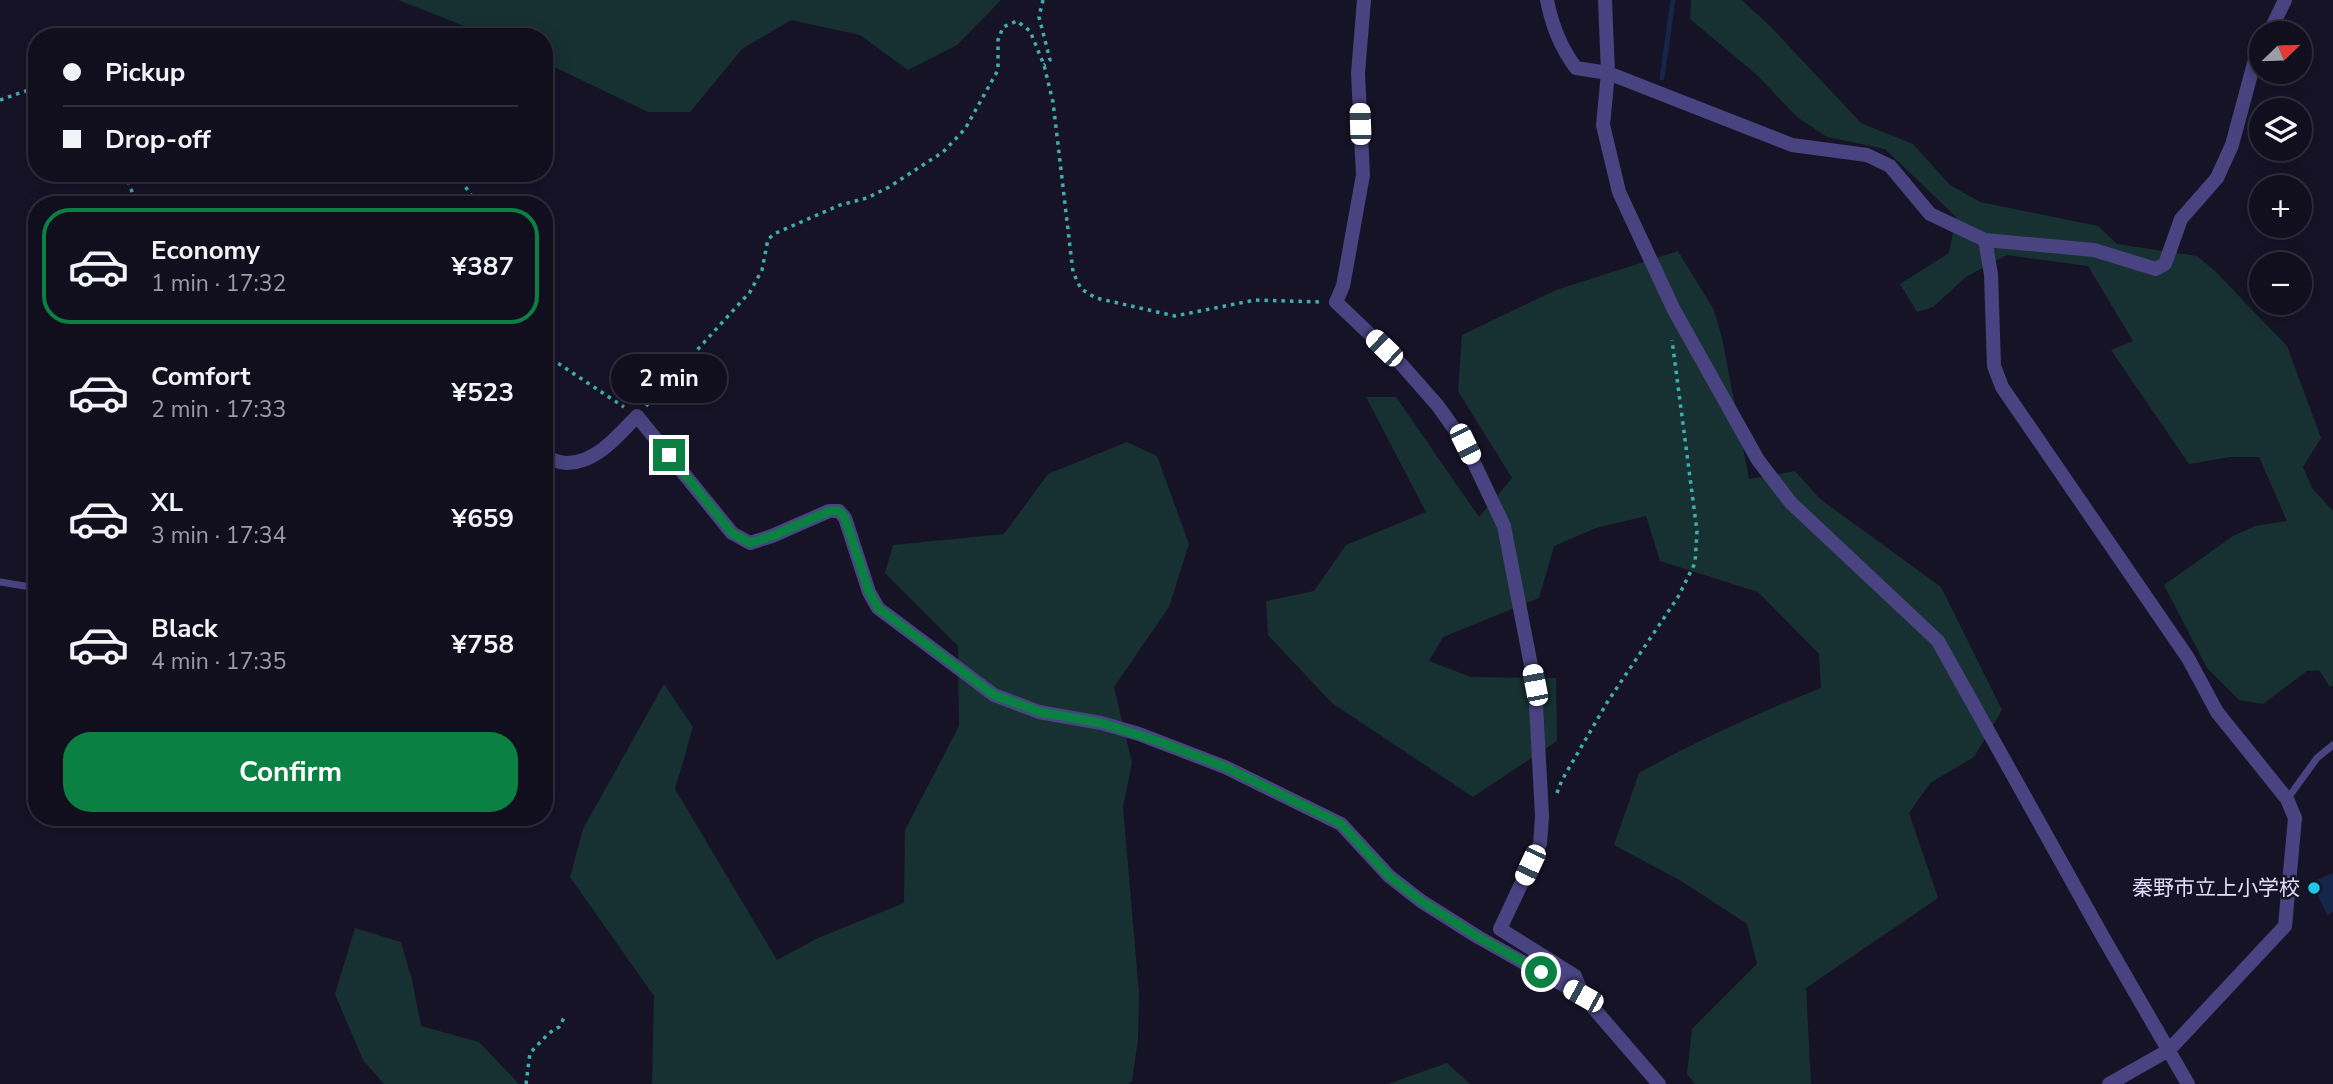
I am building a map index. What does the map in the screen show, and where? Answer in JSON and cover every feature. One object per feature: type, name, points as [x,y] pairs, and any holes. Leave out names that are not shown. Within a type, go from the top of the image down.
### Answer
[{"type":"street","points":[[1364,0],[1358,73],[1363,175],[1343,286],[1336,302],[1402,365],[1438,406],[1465,444],[1504,526],[1535,685],[1542,816],[1540,844],[1500,929],[1575,976],[1583,996],[1660,1084]]},
{"type":"street","points":[[1547,0],[1552,23],[1564,52],[1576,68],[1608,73],[1792,145],[1867,155],[1890,166],[1930,214],[1985,240],[2094,250],[2156,269],[2165,264],[2181,219],[2217,178],[2232,145],[2249,82]]},
{"type":"street","points":[[1605,0],[1608,73],[1603,125],[1619,192],[1674,310],[1758,460],[1791,503],[1938,641],[2188,1084]]},
{"type":"street","points":[[2274,21],[2284,0]]},
{"type":"street","points":[[1985,240],[1991,274],[1994,366],[2002,387],[2188,658],[2217,712],[2287,799],[2295,818],[2285,926],[2169,1050],[2109,1084]]},
{"type":"street","points":[[553,459],[566,463],[590,457],[612,442],[637,416],[732,533],[750,543],[830,511],[839,511],[845,518],[869,592],[878,608],[994,695],[1040,712],[1101,723],[1151,738],[1225,767],[1341,824],[1389,876],[1421,901],[1478,937],[1583,996]]},
{"type":"lane","points":[[0,582],[28,587]]},
{"type":"lane","points":[[2287,799],[2317,758],[2333,745]]},
{"type":"path","points":[[1043,0],[1040,17],[1050,60],[1044,65]]},
{"type":"path","points":[[553,360],[637,416],[750,292],[762,270],[768,239],[840,205],[867,198],[943,152],[965,129],[998,70],[998,40],[1003,27],[1017,21],[1030,31],[1044,65],[1053,102],[1073,272],[1081,289],[1096,298],[1175,316],[1255,300],[1336,302]]},
{"type":"path","points":[[0,100],[28,90]]},
{"type":"path","points":[[1542,816],[1549,813],[1562,780],[1608,701],[1678,597],[1695,563],[1697,531],[1672,340]]},
{"type":"path","points":[[526,1084],[530,1053],[559,1027],[565,1016]]},
{"type":"green space","points":[[398,0],[1001,0],[957,45],[908,70],[860,35],[791,20],[742,49],[690,112],[648,112],[553,66],[553,28],[469,28]]},
{"type":"green space","points":[[1691,0],[1742,0],[1861,123],[1913,144],[1950,185],[1980,202],[2098,226],[2117,244],[2197,256],[2215,271],[2249,306],[2249,315],[2257,315],[2287,346],[2321,438],[2303,467],[2312,488],[2333,511],[2333,685],[2330,687],[2319,670],[2307,671],[2263,704],[2239,700],[2207,668],[2164,585],[2233,536],[2255,526],[2287,521],[2259,457],[2230,457],[2189,464],[2111,350],[2133,341],[2088,266],[2007,255],[1966,277],[1933,307],[1917,312],[1900,284],[1949,253],[1956,217],[1885,149],[1827,137],[1797,117],[1757,75],[1690,19]]},
{"type":"green space","points":[[1678,251],[1714,310],[1722,338],[1749,479],[1795,471],[1820,499],[1941,587],[2002,710],[1974,757],[1930,783],[1909,813],[1938,898],[1806,988],[1811,1084],[1695,1084],[1687,1074],[1692,1029],[1757,964],[1747,924],[1683,882],[1614,845],[1639,773],[1683,749],[1821,688],[1819,654],[1758,592],[1660,561],[1646,516],[1596,528],[1554,546],[1539,598],[1443,637],[1429,661],[1471,677],[1556,678],[1557,741],[1473,797],[1332,703],[1268,635],[1266,601],[1314,591],[1346,545],[1426,512],[1366,397],[1396,397],[1479,517],[1512,478],[1458,391],[1462,335],[1556,290]]},
{"type":"green space","points":[[1127,442],[1157,456],[1189,544],[1169,607],[1114,687],[1132,763],[1123,807],[1139,993],[1138,1039],[1132,1081],[1128,1084],[652,1084],[654,996],[570,877],[583,829],[664,684],[693,727],[675,789],[777,960],[818,938],[904,903],[905,830],[959,726],[958,646],[885,573],[893,545],[1004,534],[1048,474]]},
{"type":"green space","points":[[355,928],[401,942],[421,1026],[479,1042],[519,1084],[384,1084],[363,1060],[335,994]]},
{"type":"green space","points":[[1447,1063],[1470,1084],[1388,1084]]},
{"type":"water","points":[[2333,873],[2333,912],[2327,915],[2312,882]]},
{"type":"waterway","points":[[1662,78],[1673,0]]},
{"type":"place","name":"秦野市立上小学校","points":[[2314,888]]},
{"type":"route","points":[[669,455],[732,533],[750,543],[830,511],[839,511],[845,518],[869,592],[878,608],[994,695],[1040,712],[1101,723],[1139,734],[1225,767],[1341,824],[1389,876],[1421,901],[1541,972]]}]
